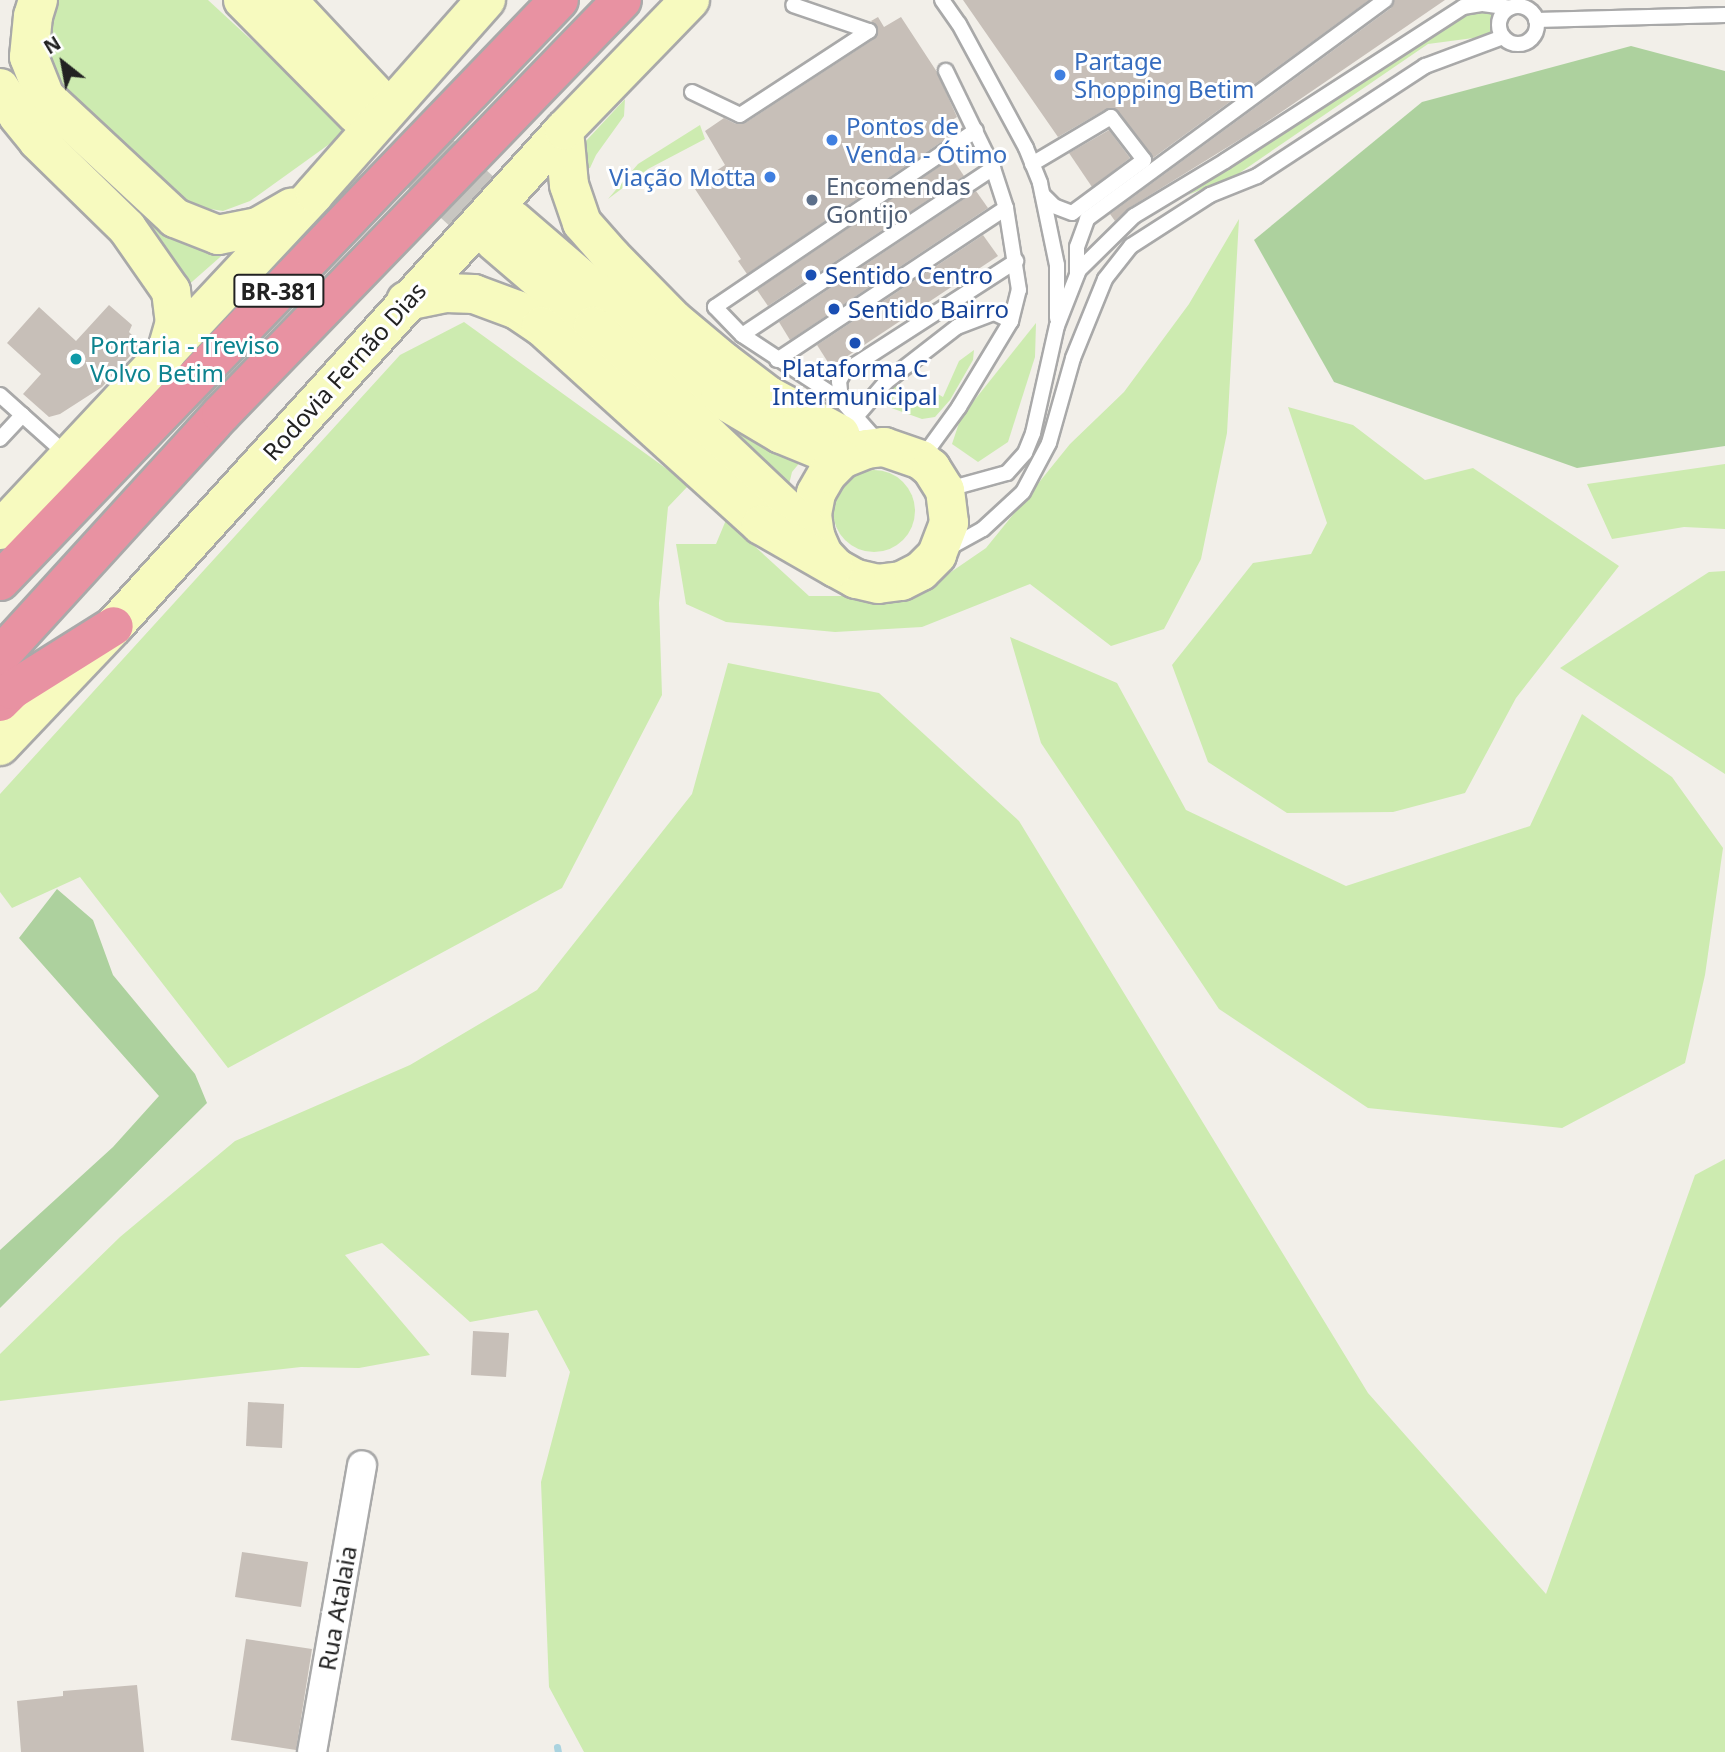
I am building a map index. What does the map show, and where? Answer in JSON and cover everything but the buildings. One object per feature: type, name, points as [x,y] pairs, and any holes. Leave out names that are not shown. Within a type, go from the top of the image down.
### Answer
[{"type":"highway","name":"BR-381","points":[[0,581],[9,552],[559,0]]},
{"type":"highway","name":"BR-381","points":[[0,656],[221,414],[622,0]]},
{"type":"highway","points":[[0,702],[12,690],[114,626]]},
{"type":"main road","points":[[38,0],[29,57],[45,97],[175,218],[218,235],[258,227],[314,193]]},
{"type":"main road","points":[[243,0],[366,104],[287,0]]},
{"type":"main road","name":"BR-381","points":[[9,552],[70,458],[314,193],[486,0]]},
{"type":"main road","name":"Rodovia Fernão Dias","points":[[0,746],[114,626],[406,301],[564,130],[690,0]]},
{"type":"main road","points":[[0,88],[38,141],[127,228],[171,292],[175,322],[166,354]]},
{"type":"main road","points":[[564,130],[569,185],[582,223],[612,257],[674,320],[758,388],[862,443]]},
{"type":"main road","points":[[406,301],[446,293],[474,294],[517,310],[541,326],[761,525],[856,579],[878,584],[901,581],[921,571],[937,555],[949,523],[945,490],[931,468],[921,460],[862,443],[781,434],[720,398],[503,231],[593,326],[764,491],[815,536]]},
{"type":"main road","points":[[836,568],[823,554],[815,536],[812,514],[816,493],[827,474],[862,443]]},
{"type":"street","name":"Rua Atalaia","points":[[312,1752],[362,1465]]},
{"type":"lane","points":[[942,0],[959,24],[1032,164],[1043,195],[1057,265],[1057,326]]},
{"type":"lane","points":[[1077,274],[1077,247],[1087,219],[1385,0]]},
{"type":"lane","points":[[945,490],[1007,473],[1025,453],[1033,433],[1057,326],[1077,274],[1106,240],[1134,216],[1225,161],[1463,7],[1483,4],[1528,9],[1536,20],[1535,33],[1526,42],[1513,44],[1503,37],[1499,20],[1510,8]]},
{"type":"lane","points":[[692,92],[740,115],[870,31],[793,5]]},
{"type":"lane","points":[[1536,20],[1725,15]]},
{"type":"lane","points":[[937,555],[983,529],[1023,492],[1049,443],[1073,358],[1105,279],[1131,246],[1210,195],[1257,176],[1425,66],[1503,37]]},
{"type":"lane","points":[[921,460],[960,407],[1010,321],[1019,290],[1006,208],[993,169],[946,71]]},
{"type":"lane","points":[[1032,164],[1111,117],[1144,160],[1072,213],[1054,206],[1043,195]]},
{"type":"lane","points":[[841,400],[742,335],[715,307],[976,130]]},
{"type":"lane","points":[[742,335],[993,169]]},
{"type":"lane","points":[[778,360],[1006,208]]},
{"type":"lane","points":[[862,443],[841,400],[839,381],[844,372],[1016,261]]},
{"type":"lane","points":[[862,443],[886,382],[957,327],[994,313],[1010,321]]},
{"type":"lane","points":[[0,396],[70,458]]},
{"type":"lane","points":[[0,439],[22,415]]},
{"type":"green space","points":[[57,0],[208,0],[349,130],[250,201],[223,211],[198,207],[153,178],[64,93],[45,60],[46,22]]},
{"type":"green space","points":[[1478,11],[1498,16],[1494,26],[1496,35],[1428,44],[1238,174],[1188,195],[1453,18]]},
{"type":"green space","points":[[1631,46],[1725,71],[1725,446],[1577,468],[1334,382],[1254,240],[1422,102]]},
{"type":"green space","points":[[625,99],[624,116],[590,168],[584,169],[585,142]]},
{"type":"green space","points":[[700,125],[705,139],[648,169],[608,199],[638,164]]},
{"type":"green space","points":[[141,214],[166,231],[227,251],[185,288],[171,256]]},
{"type":"green space","points":[[1239,219],[1227,433],[1201,559],[1164,629],[1111,646],[1030,584],[922,627],[835,632],[726,622],[686,604],[676,544],[716,544],[726,520],[809,596],[916,596],[986,548],[1070,444],[1124,392],[1189,304]]},
{"type":"green space","points":[[464,322],[689,485],[668,507],[659,603],[662,695],[562,888],[228,1068],[80,877],[12,908],[0,892],[0,794],[400,355]]},
{"type":"green space","points":[[1036,323],[1035,357],[1008,442],[978,462],[952,444],[961,417]]},
{"type":"green space","points":[[974,350],[973,360],[950,400],[935,417],[922,419],[883,405],[880,398],[891,385],[898,385],[892,402],[906,410],[913,398],[924,404],[931,390],[943,397],[959,361]]},
{"type":"green space","points":[[687,397],[806,455],[792,472],[786,497]]},
{"type":"green space","points":[[1288,407],[1353,425],[1425,480],[1473,468],[1619,566],[1516,698],[1465,793],[1393,812],[1287,813],[1208,762],[1172,665],[1253,563],[1311,554],[1327,523]]},
{"type":"green space","points":[[1725,464],[1725,529],[1684,527],[1612,539],[1587,484]]},
{"type":"green space","points":[[874,470],[890,473],[903,482],[912,495],[915,511],[912,527],[903,540],[890,549],[874,552],[858,549],[845,540],[836,527],[833,511],[836,495],[845,482],[858,473]]},
{"type":"green space","points":[[1725,571],[1725,774],[1560,668],[1709,572]]},
{"type":"green space","points":[[1010,637],[1117,683],[1186,810],[1346,886],[1530,826],[1582,714],[1672,777],[1723,848],[1705,975],[1685,1063],[1562,1128],[1368,1108],[1219,1009],[1041,743]]},
{"type":"green space","points":[[728,663],[879,693],[1019,821],[1368,1393],[1546,1594],[1695,1175],[1725,1159],[1725,1752],[584,1752],[549,1687],[541,1482],[570,1372],[537,1310],[470,1322],[382,1243],[345,1255],[430,1355],[359,1368],[301,1367],[0,1401],[0,1354],[120,1237],[235,1141],[410,1065],[537,990],[692,794]]},
{"type":"green space","points":[[57,889],[93,920],[113,975],[195,1074],[207,1103],[0,1308],[0,1250],[113,1147],[159,1096],[19,938]]},
{"type":"waterway","points":[[557,1747],[558,1752]]},
{"type":"tunnel","points":[[376,95],[513,220]]},
{"type":"tunnel","points":[[356,114],[494,241]]},
{"type":"place","name":"Partage Shopping Betim","points":[[1060,75]]},
{"type":"place","name":"Pontos de Venda - Ótimo","points":[[832,140]]},
{"type":"place","name":"Viação Motta","points":[[770,177]]},
{"type":"place","name":"Encomendas Gontijo","points":[[812,200]]},
{"type":"place","name":"Sentido Centro","points":[[811,275]]},
{"type":"place","name":"Sentido Bairro","points":[[834,309]]},
{"type":"place","name":"Plataforma C Intermunicipal","points":[[855,343]]},
{"type":"place","name":"Portaria - Treviso Volvo Betim","points":[[76,359]]}]
